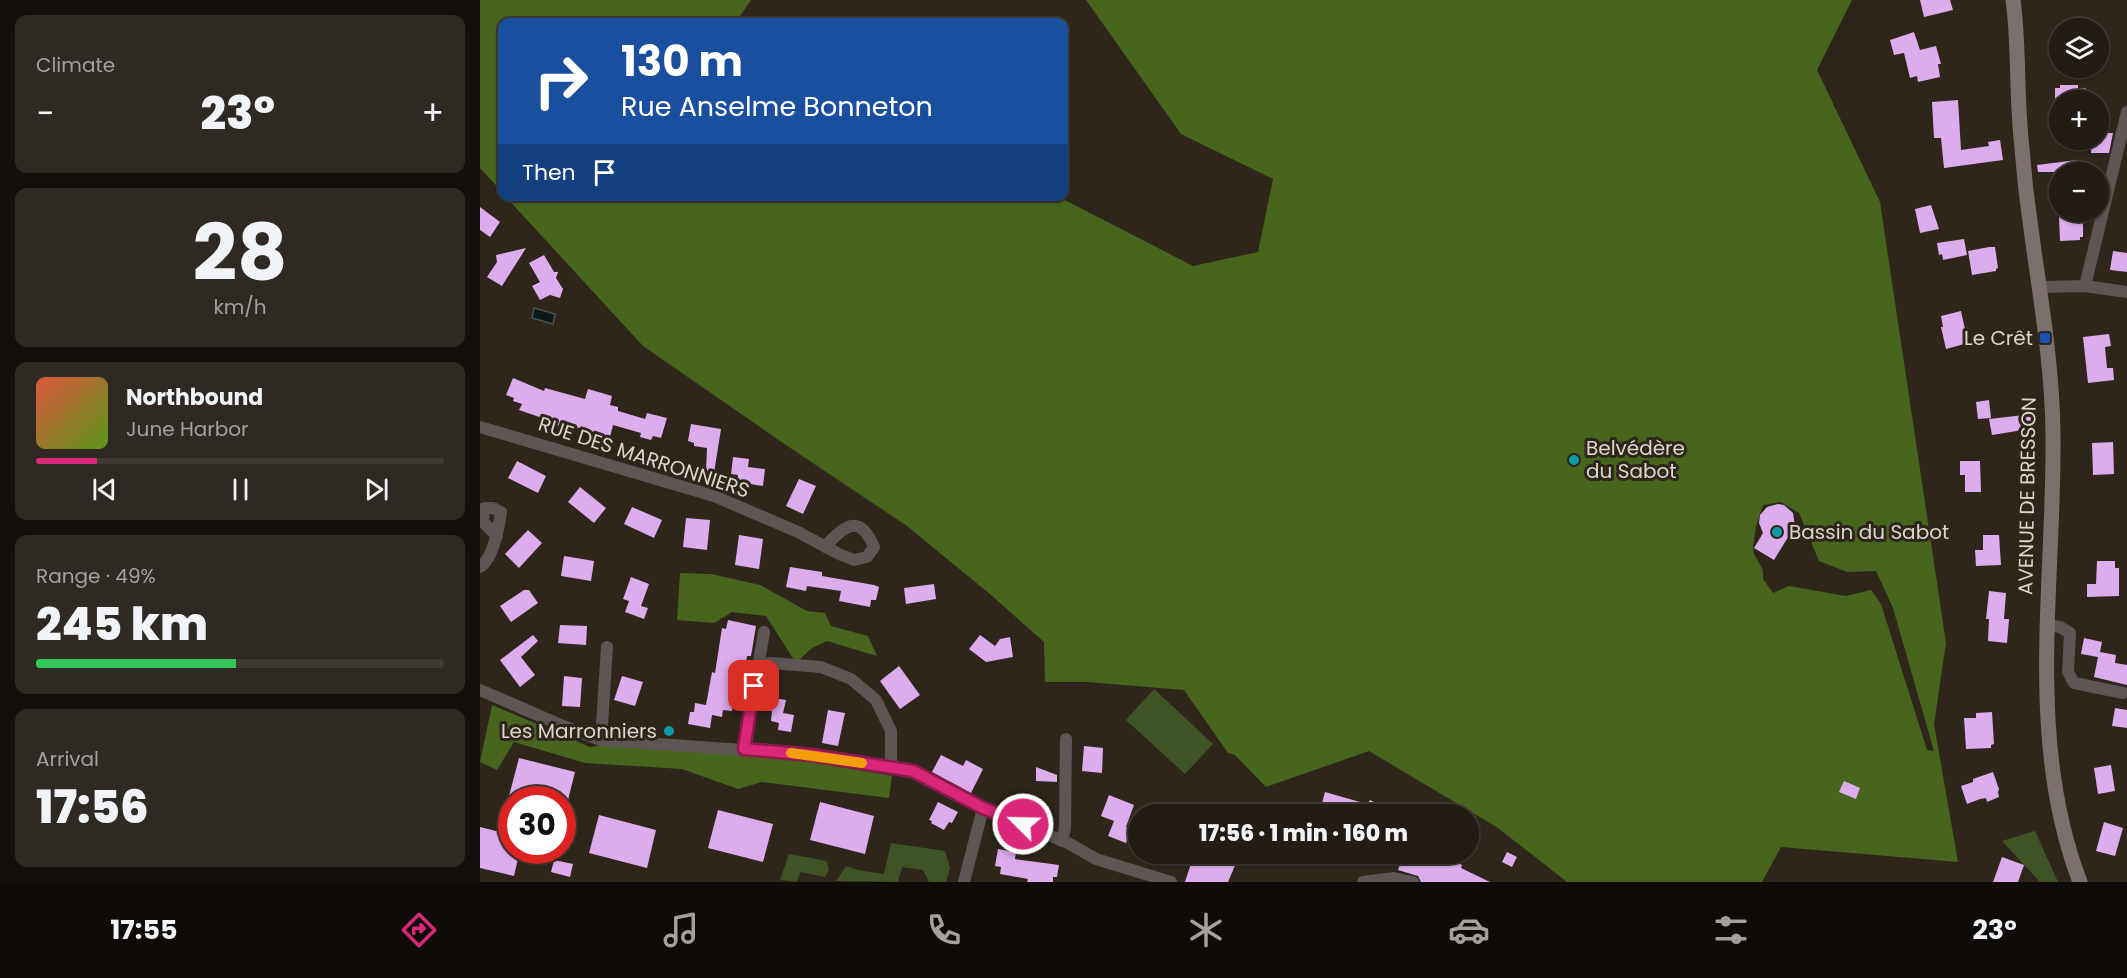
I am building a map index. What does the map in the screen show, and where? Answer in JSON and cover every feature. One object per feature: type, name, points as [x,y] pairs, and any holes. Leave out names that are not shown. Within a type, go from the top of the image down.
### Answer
[{"type":"street","name":"AVENUE DE BRESSON","points":[[2013,0],[2019,110],[2053,432],[2045,689],[2055,790],[2066,840],[2080,882]]},
{"type":"street","points":[[2085,286],[2127,112]]},
{"type":"street","points":[[2039,287],[2085,286],[2127,292]]},
{"type":"street","name":"RUE DES MARRONNIERS","points":[[480,426],[714,496],[798,532],[825,547]]},
{"type":"street","points":[[480,567],[485,564],[497,536]]},
{"type":"street","points":[[2046,625],[2060,627],[2070,633],[2068,672],[2074,683],[2123,693]]},
{"type":"street","points":[[744,749],[764,632]]},
{"type":"street","points":[[601,740],[607,647]]},
{"type":"street","points":[[758,665],[770,663],[821,667],[851,679],[876,700],[891,731],[891,767]]},
{"type":"street","points":[[480,690],[601,740],[812,755],[913,771],[983,808],[1062,841],[1096,859],[1171,882]]},
{"type":"street","points":[[1062,841],[1065,828],[1066,739]]},
{"type":"street","points":[[964,882],[983,808]]},
{"type":"street","points":[[1363,882],[1394,878],[1413,882]]},
{"type":"green space","points":[[480,0],[751,0],[739,18],[498,18],[498,188],[480,168]]},
{"type":"green space","points":[[1086,0],[1852,0],[1817,70],[1880,202],[1946,643],[1934,724],[1958,862],[1781,847],[1762,882],[1567,882],[1498,828],[1479,817],[1479,804],[1458,804],[1369,751],[1266,787],[1235,755],[1228,753],[1184,690],[1087,682],[1045,682],[1044,642],[907,526],[643,346],[510,201],[1067,201],[1193,266],[1258,252],[1273,179],[1181,134]],"holes":[[[1781,502],[1799,513],[1819,561],[1847,572],[1876,571],[1893,608],[1934,751],[1927,750],[1881,604],[1871,590],[1846,596],[1789,586],[1773,593],[1763,579],[1763,570],[1754,554],[1753,547],[1756,526],[1763,505]]]},
{"type":"green space","points":[[680,573],[711,574],[760,585],[807,611],[825,613],[831,626],[868,636],[877,656],[827,641],[812,648],[796,663],[766,616],[732,612],[714,623],[677,620]]},
{"type":"green space","points":[[1154,689],[1213,744],[1185,774],[1126,720]]},
{"type":"green space","points":[[492,705],[590,747],[613,744],[806,761],[892,776],[889,798],[762,782],[738,789],[682,769],[585,763],[514,742],[497,770],[480,762]]},
{"type":"green space","points":[[2035,831],[2058,882],[2040,882],[2002,841]]},
{"type":"green space","points":[[891,843],[945,851],[950,868],[946,882],[929,882],[923,870],[902,867],[898,882],[836,881],[846,866],[884,874]]},
{"type":"green space","points":[[789,854],[827,861],[829,870],[825,877],[800,872],[797,882],[780,880]]},
{"type":"shaded area","points":[[534,308],[555,314],[553,324],[532,318]]},
{"type":"building","points":[[1920,0],[1950,0],[1953,10],[1924,17]]},
{"type":"building","points":[[1914,32],[1920,50],[1936,46],[1941,64],[1938,64],[1940,77],[1918,82],[1917,76],[1910,78],[1904,53],[1894,55],[1890,40]]},
{"type":"building","points":[[2060,85],[2078,85],[2078,88],[2086,88],[2086,90],[2055,90],[2055,88],[2060,88]]},
{"type":"building","points":[[1958,100],[1961,150],[1989,146],[1988,142],[2000,140],[2003,160],[1944,168],[1941,138],[1934,138],[1932,102]]},
{"type":"building","points":[[2109,133],[2113,133],[2109,153],[2091,153],[2091,150],[2109,150]]},
{"type":"building","points":[[2049,164],[2049,172],[2038,172],[2037,165]]},
{"type":"building","points":[[1931,205],[1939,229],[1920,233],[1915,209]]},
{"type":"building","points":[[480,207],[500,222],[490,237],[480,230]]},
{"type":"building","points":[[2059,222],[2083,222],[2083,237],[2080,237],[2080,240],[2060,241]]},
{"type":"building","points":[[1964,239],[1967,255],[1943,260],[1942,254],[1939,255],[1937,243]]},
{"type":"building","points":[[1995,247],[1998,268],[1996,271],[1972,275],[1968,251]]},
{"type":"building","points":[[526,248],[502,286],[487,277],[497,262],[496,255]]},
{"type":"building","points":[[2113,251],[2127,253],[2127,272],[2110,270]]},
{"type":"building","points":[[544,255],[554,272],[558,272],[556,278],[563,289],[560,298],[550,295],[540,300],[532,286],[540,282],[529,263]]},
{"type":"building","points":[[1961,311],[1968,343],[1946,349],[1941,316]]},
{"type":"building","points":[[2109,334],[2111,346],[2105,347],[2107,368],[2113,368],[2114,380],[2088,383],[2083,337]]},
{"type":"building","points":[[513,378],[544,391],[545,388],[585,399],[588,389],[612,396],[610,405],[618,407],[618,411],[645,419],[647,413],[667,418],[661,438],[653,436],[651,440],[640,437],[641,433],[613,425],[610,437],[576,427],[574,430],[544,422],[545,419],[519,410],[522,404],[506,395]]},
{"type":"building","points":[[1989,400],[1991,418],[1978,419],[1976,402]]},
{"type":"building","points":[[2033,414],[2035,428],[1992,435],[1989,419]]},
{"type":"building","points":[[691,424],[721,429],[714,473],[706,472],[707,448],[694,446],[694,443],[688,441]]},
{"type":"building","points":[[2113,442],[2114,474],[2093,475],[2092,443]]},
{"type":"building","points":[[733,457],[749,459],[748,467],[765,469],[763,486],[737,482],[738,475],[731,474]]},
{"type":"building","points":[[517,461],[546,476],[538,493],[508,478]]},
{"type":"building","points":[[1960,461],[1980,461],[1981,492],[1965,492],[1965,475],[1960,475]]},
{"type":"building","points":[[799,479],[816,486],[803,514],[786,506]]},
{"type":"building","points":[[580,487],[606,508],[594,523],[568,502]]},
{"type":"building","name":"Bassin du Sabot","points":[[1784,505],[1793,513],[1795,526],[1774,560],[1754,548],[1763,533],[1759,523],[1760,515],[1767,507]]},
{"type":"building","points":[[632,507],[662,520],[654,538],[624,524]]},
{"type":"building","points":[[686,518],[710,520],[707,550],[683,547]]},
{"type":"building","points":[[528,530],[542,543],[519,568],[505,554]]},
{"type":"building","points":[[739,535],[763,539],[759,569],[735,565]]},
{"type":"building","points":[[1983,535],[1999,535],[2001,565],[1976,566],[1975,550],[1983,550]]},
{"type":"building","points":[[564,556],[594,561],[591,581],[561,576]]},
{"type":"building","points":[[2097,561],[2115,561],[2115,568],[2119,568],[2119,596],[2087,597],[2087,584],[2096,584]]},
{"type":"building","points":[[790,567],[822,572],[822,576],[874,585],[879,587],[876,600],[871,600],[870,607],[839,601],[841,591],[807,586],[806,591],[786,587]]},
{"type":"building","points":[[631,577],[649,584],[641,606],[648,608],[644,619],[625,612],[629,601],[623,599]]},
{"type":"building","points":[[934,584],[936,599],[906,604],[904,588]]},
{"type":"building","points":[[524,590],[529,590],[538,603],[511,622],[500,606]]},
{"type":"building","points":[[1989,591],[2006,593],[2004,619],[2009,619],[2007,643],[1988,641],[1989,619],[1986,619]]},
{"type":"building","points":[[728,620],[756,626],[751,656],[747,656],[740,700],[734,699],[732,711],[723,710],[722,717],[712,715],[710,728],[688,724],[690,712],[694,712],[695,703],[706,705],[712,672],[715,673],[722,628],[726,629]]},
{"type":"building","points":[[560,625],[587,626],[586,645],[558,643]]},
{"type":"building","points":[[533,635],[538,641],[521,657],[535,675],[520,687],[500,660]]},
{"type":"building","points":[[980,635],[995,646],[1000,639],[1010,637],[1013,657],[986,662],[969,649]]},
{"type":"building","points":[[2084,638],[2102,642],[2100,652],[2116,655],[2115,663],[2127,665],[2127,685],[2094,677],[2098,657],[2081,654]]},
{"type":"building","points":[[899,666],[920,695],[900,709],[880,681]]},
{"type":"building","points":[[564,676],[582,678],[580,707],[562,706]]},
{"type":"building","points":[[622,676],[643,682],[635,706],[614,700]]},
{"type":"building","points":[[768,697],[786,700],[783,713],[794,715],[791,732],[778,730],[779,723],[771,721],[772,711],[766,710]]},
{"type":"building","points":[[2115,708],[2127,710],[2127,728],[2112,726]]},
{"type":"building","points":[[828,710],[845,713],[838,746],[822,743]]},
{"type":"building","points":[[1992,712],[1994,744],[1991,748],[1966,749],[1964,718],[1976,718],[1976,713]]},
{"type":"building","points":[[1084,746],[1103,748],[1102,773],[1082,771]]},
{"type":"building","points":[[941,755],[963,766],[966,760],[983,769],[971,793],[932,772]]},
{"type":"building","points":[[519,758],[575,772],[572,786],[512,786]]},
{"type":"building","points":[[2111,765],[2115,791],[2098,794],[2094,768]]},
{"type":"building","points":[[1036,767],[1057,775],[1057,782],[1036,781]]},
{"type":"building","points":[[1993,772],[1999,789],[1999,797],[1987,802],[1986,798],[1967,804],[1961,786]]},
{"type":"building","points":[[1844,781],[1860,788],[1856,799],[1839,792]]},
{"type":"building","points":[[1325,792],[1367,804],[1322,804]]},
{"type":"building","points":[[1109,795],[1132,804],[1128,804],[1126,843],[1108,836],[1114,821],[1101,816]]},
{"type":"building","points":[[820,802],[874,816],[865,854],[810,840]]},
{"type":"building","points":[[938,802],[958,812],[952,823],[949,822],[944,830],[929,820]]},
{"type":"building","points":[[718,810],[773,824],[763,862],[708,848]]},
{"type":"building","points":[[599,815],[656,830],[647,868],[589,853]]},
{"type":"building","points":[[2104,822],[2123,828],[2115,856],[2096,851]]},
{"type":"building","points":[[480,827],[498,832],[498,864],[517,864],[514,876],[480,868]]},
{"type":"building","points":[[998,849],[1016,852],[1015,859],[1059,865],[1057,877],[1053,877],[1053,882],[1027,882],[1028,879],[1000,874],[1001,867],[995,866]]},
{"type":"building","points":[[1507,852],[1517,857],[1512,867],[1502,862]]},
{"type":"building","points":[[2002,857],[2024,865],[2018,882],[1993,882]]},
{"type":"building","points":[[553,864],[573,864],[570,877],[551,872]]},
{"type":"building","points":[[1191,864],[1236,864],[1228,882],[1185,882]]},
{"type":"building","points":[[1400,864],[1460,864],[1462,865],[1461,868],[1490,882],[1421,882],[1418,876],[1398,870]]},
{"type":"slow traffic","points":[[791,753],[862,763]]},
{"type":"place","name":"Le Crêt","points":[[2045,338]]},
{"type":"place","name":"Belvédère du Sabot","points":[[1574,460]]},
{"type":"place","name":"Bassin du Sabot","points":[[1777,532]]},
{"type":"place","name":"Les Marronniers","points":[[669,731]]},
{"type":"route","points":[[754,686],[744,749],[812,755],[913,771],[983,808],[1023,824]]}]
